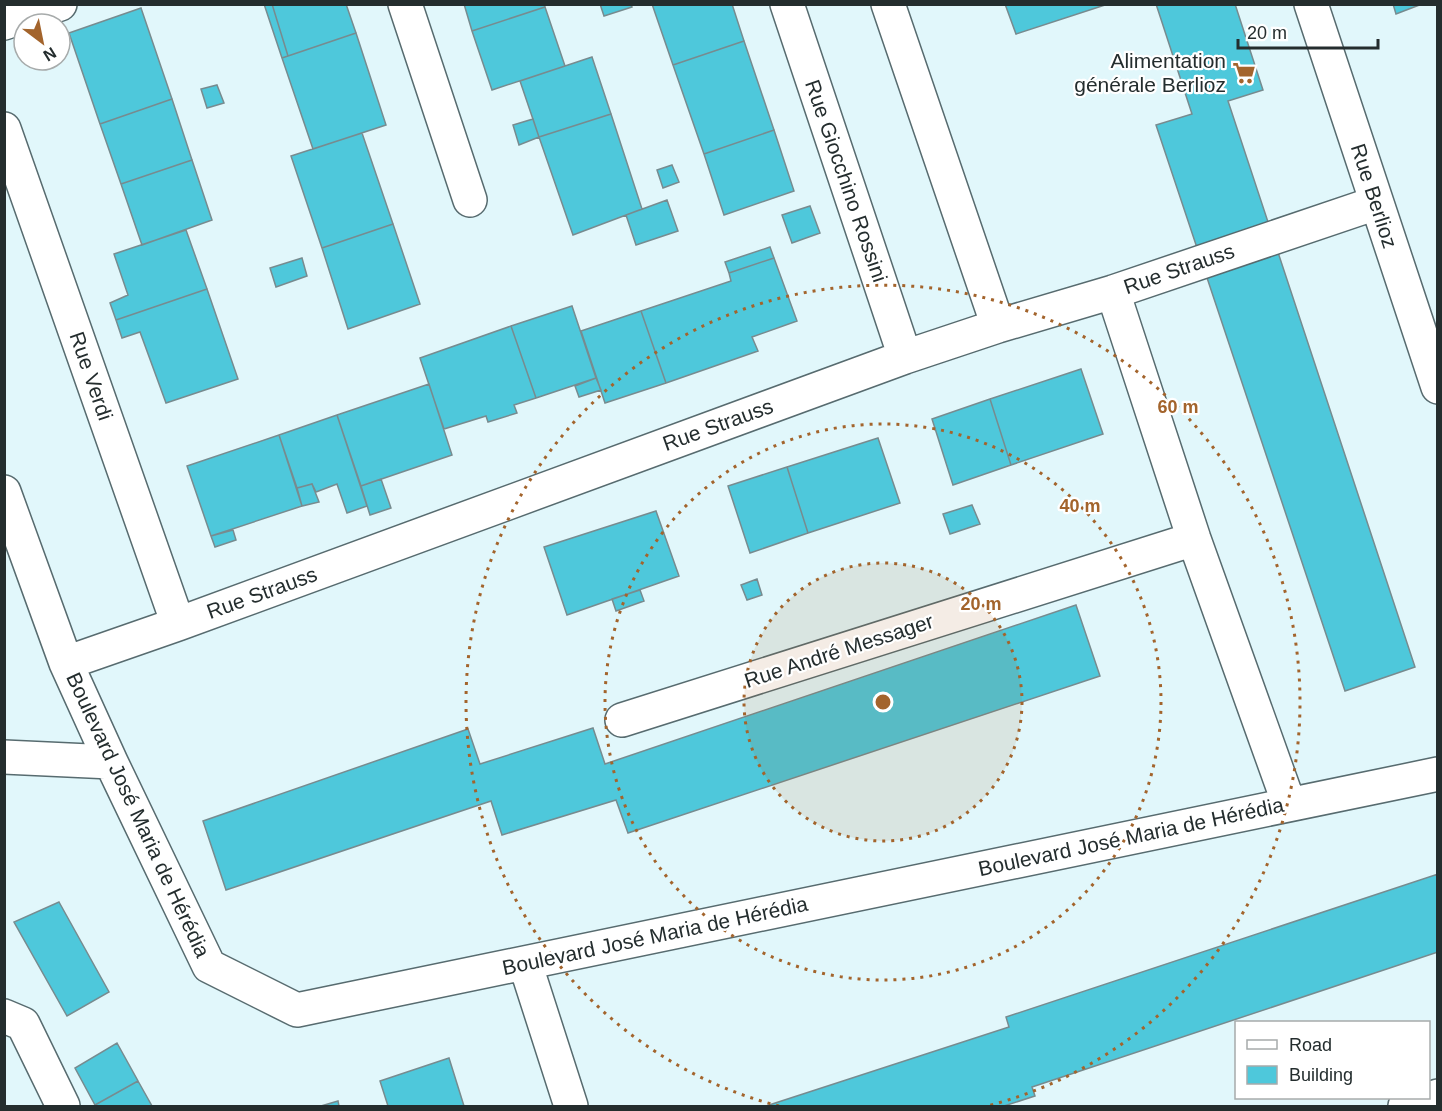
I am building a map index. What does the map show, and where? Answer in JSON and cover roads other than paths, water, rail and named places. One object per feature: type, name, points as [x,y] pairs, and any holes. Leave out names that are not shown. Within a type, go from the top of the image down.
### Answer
[{"type":"street","points":[[4,23],[60,4]]},
{"type":"street","points":[[405,4],[470,200]]},
{"type":"street","name":"Rue Giocchino Rossini","points":[[787,4],[905,357]]},
{"type":"street","points":[[888,4],[998,326]]},
{"type":"street","name":"Rue Berlioz","points":[[1311,4],[1437,387]]},
{"type":"street","name":"Rue Verdi","points":[[4,129],[178,624]]},
{"type":"street","name":"Rue Strauss","points":[[66,663],[905,357],[998,326],[1113,292],[1376,203]]},
{"type":"street","points":[[1113,292],[1194,539],[1289,804]]},
{"type":"street","points":[[4,492],[66,663]]},
{"type":"street","name":"Rue André Messager","points":[[622,720],[1194,539]]},
{"type":"street","name":"Boulevard José Maria de Hérédia","points":[[66,663],[209,966],[297,1010],[1437,774]]},
{"type":"street","points":[[4,757],[111,762]]},
{"type":"street","points":[[525,963],[571,1107]]},
{"type":"street","points":[[4,1016],[23,1024],[63,1107]]},
{"type":"street","points":[[1405,1107],[1428,1099]]},
{"type":"place","name":"Alimentation générale Berlioz","points":[[1244,73]]}]
